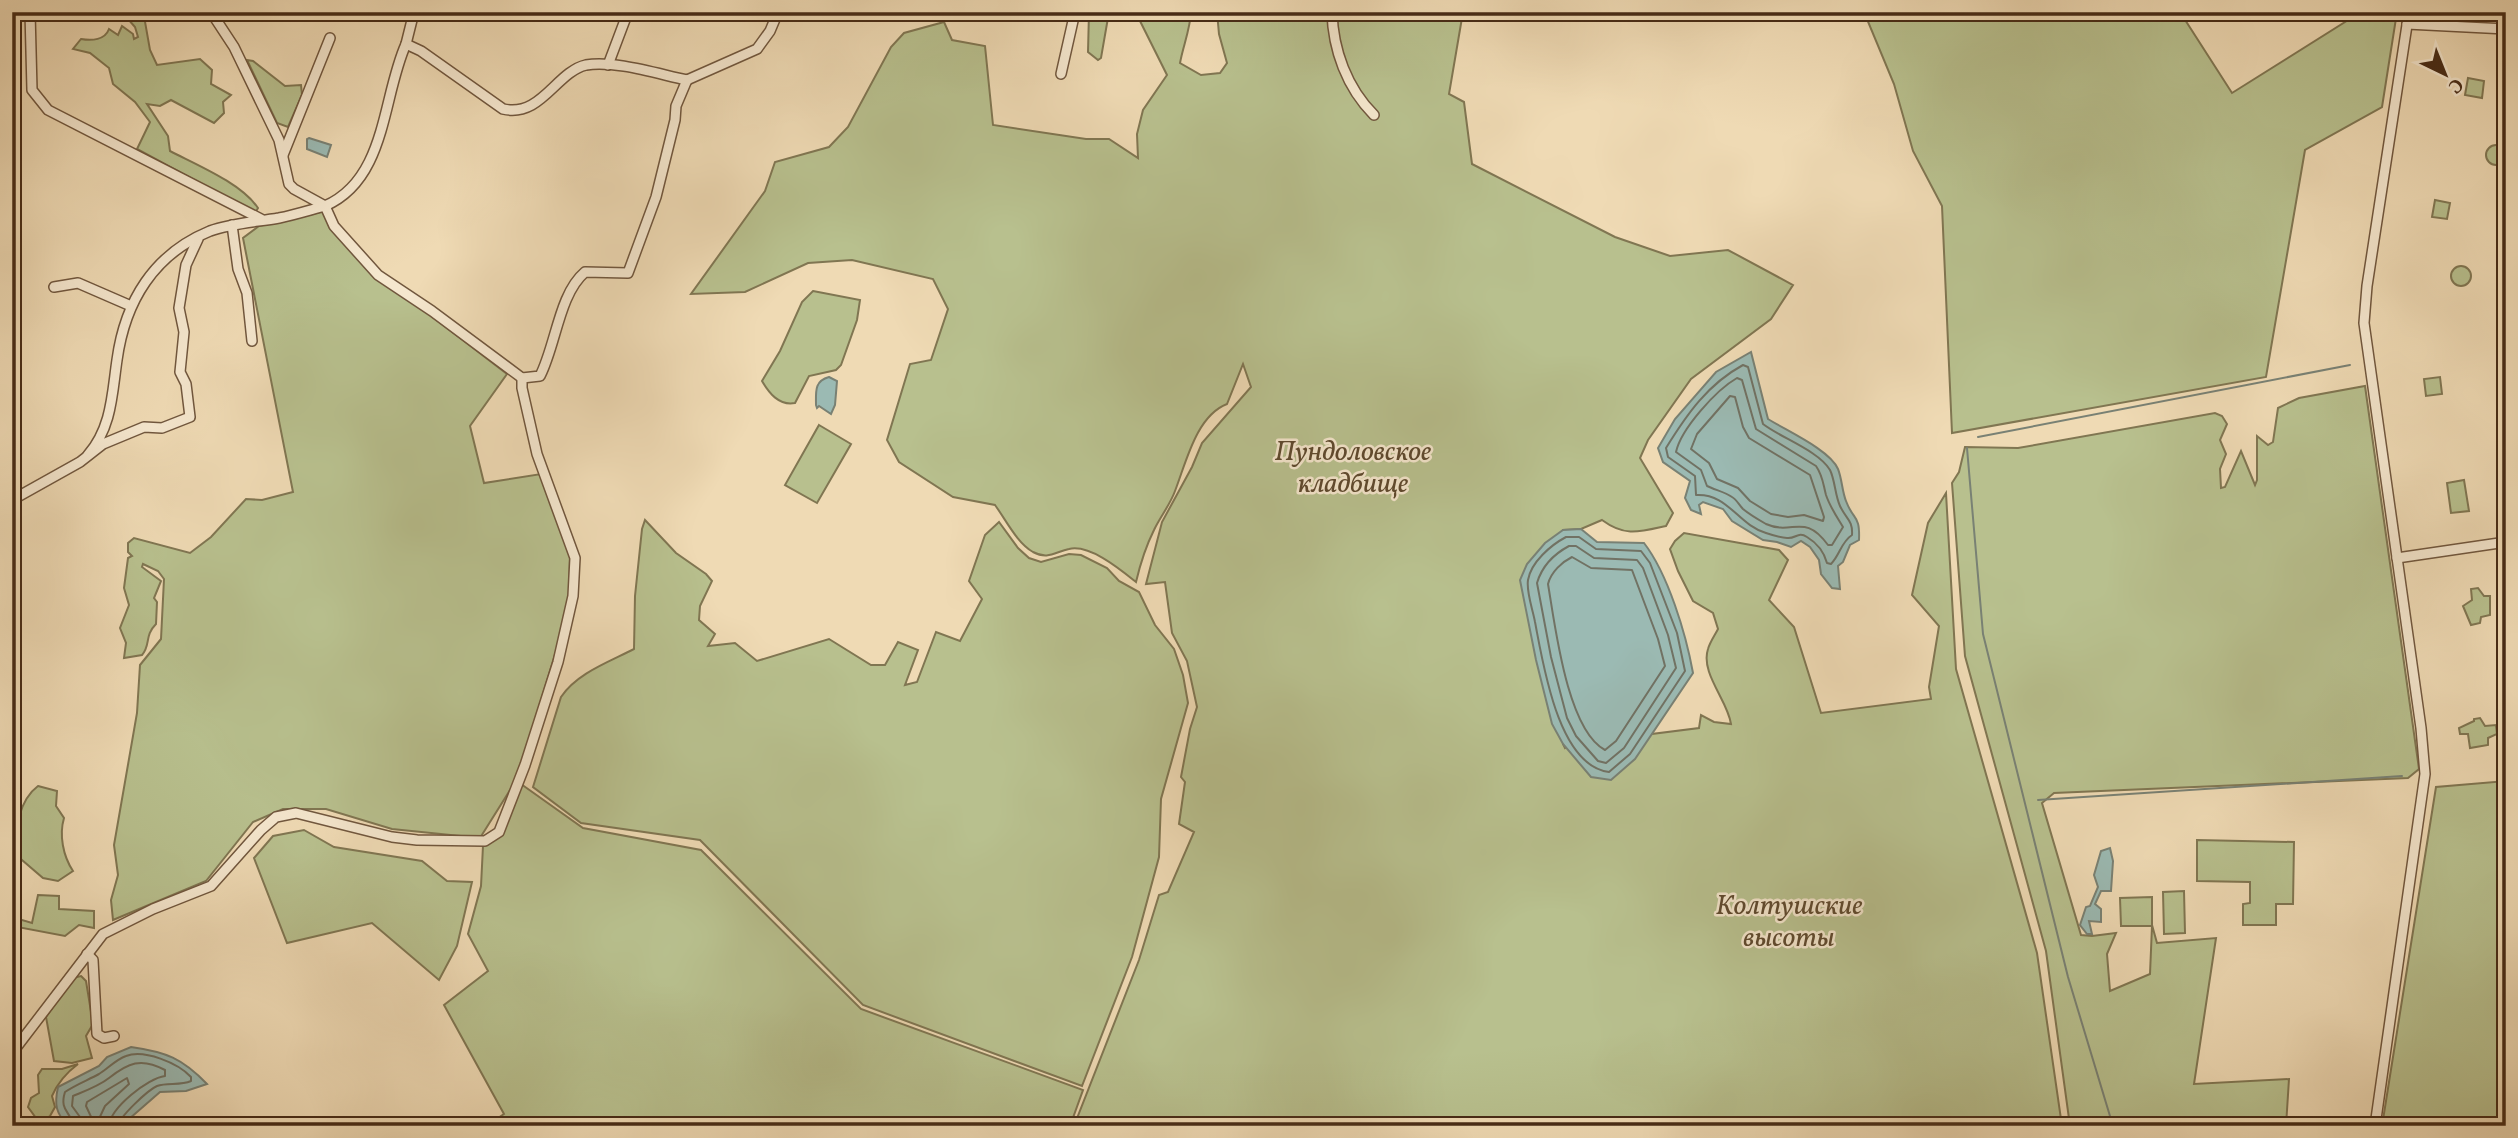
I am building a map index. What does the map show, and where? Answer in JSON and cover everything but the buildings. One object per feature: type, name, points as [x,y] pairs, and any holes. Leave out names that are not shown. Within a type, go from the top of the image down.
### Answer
[{"type":"street","points":[[30,12],[32,90],[48,110],[263,220]]},
{"type":"street","points":[[211,12],[234,47],[279,140],[289,184],[326,206],[334,226],[378,275],[443,318],[522,378],[540,376],[573,282],[585,272],[628,272],[656,197],[676,106],[687,80]]},
{"type":"street","points":[[88,455],[101,437],[110,413],[119,348],[131,306],[152,271],[210,231],[326,206],[349,191],[368,165],[414,12]]},
{"type":"street","points":[[608,65],[628,12]]},
{"type":"street","points":[[406,44],[422,51],[503,109],[511,111],[533,104],[583,66],[608,65],[687,80],[757,49],[771,31],[778,12]]},
{"type":"street","points":[[1061,74],[1075,12]]},
{"type":"street","points":[[1332,12],[1336,50],[1343,68],[1359,100],[1374,115]]},
{"type":"street","points":[[2375,1126],[2425,774],[2371,373],[2365,310],[2409,12]]},
{"type":"street","points":[[2407,23],[2506,29]]},
{"type":"street","points":[[282,156],[330,38]]},
{"type":"street","points":[[232,225],[238,269],[247,293],[252,341]]},
{"type":"street","points":[[12,500],[80,462],[103,444],[144,427],[162,428],[190,417],[186,384],[180,372],[184,332],[179,308],[186,265],[199,237]]},
{"type":"street","points":[[54,287],[78,283],[131,306]]},
{"type":"street","points":[[12,1053],[103,934],[111,928],[211,886],[276,817],[296,813],[392,837],[416,840],[485,841],[499,832],[526,765],[558,662],[567,628],[575,558],[537,454],[522,378]]},
{"type":"street","points":[[2397,558],[2506,542]]},
{"type":"street","points":[[87,954],[93,960],[97,1034],[104,1038],[114,1036]]},
{"type":"green space","points":[[1089,12],[1109,12],[1101,58],[1098,60],[1088,52]]},
{"type":"green space","points":[[1141,12],[1191,12],[1180,63],[1201,75],[1220,73],[1227,63],[1219,34],[1217,12],[1463,12],[1449,94],[1464,102],[1472,164],[1615,237],[1670,256],[1728,250],[1793,285],[1771,319],[1691,379],[1648,440],[1640,458],[1673,513],[1666,526],[1632,532],[1618,529],[1602,520],[1581,529],[1563,530],[1563,744],[1565,748],[1572,744],[1699,728],[1701,715],[1714,722],[1731,724],[1708,668],[1708,649],[1718,629],[1713,613],[1693,601],[1670,549],[1684,533],[1779,550],[1788,560],[1769,600],[1794,627],[1821,713],[1931,699],[1929,687],[1939,626],[1912,595],[1928,523],[1946,493],[1956,669],[2037,953],[2062,1126],[1074,1126],[1139,960],[1159,895],[1168,892],[1194,832],[1179,824],[1185,782],[1181,777],[1197,707],[1187,661],[1172,633],[1165,582],[1146,584],[1162,522],[1202,443],[1251,387],[1243,364],[1227,404],[1216,410],[1200,429],[1173,496],[1148,542],[1136,582],[1105,559],[1086,550],[1069,549],[1047,555],[1033,552],[1017,537],[995,505],[953,497],[899,462],[887,440],[910,364],[931,360],[948,309],[933,279],[852,260],[808,263],[745,292],[691,294],[765,191],[775,162],[829,147],[848,127],[891,47],[904,33],[944,22],[952,40],[985,46],[993,125],[1086,139],[1109,139],[1138,158],[1137,134],[1143,110],[1167,75],[1140,21]]},
{"type":"green space","points":[[1864,12],[2180,12],[2232,93],[2361,12],[2397,12],[2382,107],[2305,150],[2266,377],[1952,433],[1942,206],[1913,151],[1894,84]]},
{"type":"green space","points":[[134,14],[144,16],[150,50],[157,65],[200,59],[212,70],[211,84],[231,95],[223,102],[224,113],[214,123],[171,100],[160,106],[147,104],[168,136],[170,151],[218,175],[241,191],[258,208],[255,213],[137,149],[150,122],[135,102],[113,84],[109,68],[90,53],[73,49],[81,39],[98,39],[109,29],[118,35],[122,26],[133,34],[134,39],[138,37],[135,27],[128,19]]},
{"type":"green space","points":[[247,60],[253,61],[285,86],[301,85],[302,95],[288,127],[277,123]]},
{"type":"green space","points":[[2468,78],[2484,81],[2482,98],[2465,95]]},
{"type":"green space","points":[[2496,145],[2503,148],[2506,155],[2503,162],[2496,165],[2489,162],[2486,155],[2489,148]]},
{"type":"green space","points":[[2435,200],[2450,203],[2447,219],[2432,217]]},
{"type":"green space","points":[[325,211],[365,265],[507,374],[470,426],[484,483],[541,474],[570,556],[569,595],[557,648],[517,779],[480,838],[392,829],[326,809],[283,809],[253,822],[206,881],[113,920],[111,900],[118,875],[114,845],[137,713],[140,665],[161,639],[164,579],[158,571],[143,564],[142,567],[161,581],[154,598],[157,602],[156,624],[150,632],[142,655],[124,658],[126,643],[120,628],[129,605],[124,588],[128,558],[132,556],[128,552],[128,543],[134,538],[190,553],[211,537],[246,499],[262,500],[293,492],[243,238],[259,226]]},
{"type":"green space","points":[[2461,266],[2468,269],[2471,276],[2468,283],[2461,286],[2454,283],[2451,276],[2454,269]]},
{"type":"green space","points":[[813,291],[860,300],[857,320],[841,365],[836,370],[809,376],[795,403],[784,403],[771,394],[762,381],[780,351],[802,302]]},
{"type":"green space","points":[[2440,377],[2442,394],[2426,396],[2424,379]]},
{"type":"green space","points":[[2365,386],[2419,769],[2408,778],[2054,793],[2042,803],[2081,935],[2116,933],[2107,954],[2110,991],[2150,974],[2152,926],[2121,926],[2120,898],[2152,897],[2152,925],[2157,943],[2216,938],[2194,1084],[2289,1079],[2286,1126],[2070,1126],[2046,951],[1965,656],[1952,483],[1959,472],[1965,447],[2018,448],[2215,413],[2222,416],[2227,424],[2220,440],[2226,454],[2220,469],[2221,488],[2225,487],[2241,451],[2255,485],[2257,436],[2268,445],[2273,442],[2278,408],[2299,398]]},
{"type":"green space","points":[[819,425],[851,444],[817,503],[785,485]]},
{"type":"green space","points":[[2464,480],[2469,511],[2451,513],[2447,483]]},
{"type":"green space","points":[[645,520],[676,553],[712,581],[700,606],[699,620],[715,634],[708,646],[735,643],[757,661],[829,639],[871,665],[885,665],[898,642],[918,650],[905,685],[917,682],[936,632],[960,641],[982,599],[969,581],[985,535],[999,522],[1029,558],[1041,562],[1069,554],[1081,555],[1107,568],[1119,581],[1139,592],[1155,625],[1174,649],[1183,675],[1188,703],[1161,799],[1159,857],[1132,957],[1082,1086],[863,1005],[700,840],[581,823],[533,787],[561,697],[585,675],[634,649],[635,596]]},
{"type":"green space","points":[[2478,588],[2484,596],[2490,596],[2490,615],[2481,617],[2480,623],[2471,625],[2463,606],[2472,600],[2471,589]]},
{"type":"green space","points":[[2480,718],[2485,726],[2496,725],[2497,734],[2488,738],[2488,745],[2470,748],[2468,734],[2460,734],[2459,728]]},
{"type":"green space","points":[[2506,781],[2506,1126],[2382,1126],[2436,787]]},
{"type":"green space","points":[[521,784],[583,828],[701,850],[861,1009],[1083,1090],[1070,1126],[496,1126],[495,1120],[504,1114],[444,1005],[488,971],[468,934],[481,886],[483,846],[501,829]]},
{"type":"green space","points":[[38,786],[57,791],[56,806],[64,818],[63,845],[73,871],[58,881],[43,878],[15,854],[15,836],[22,808]]},
{"type":"green space","points":[[304,830],[334,847],[422,861],[447,881],[472,882],[457,946],[439,980],[372,923],[287,943],[254,858],[273,836]]},
{"type":"green space","points":[[2197,840],[2294,842],[2293,904],[2276,904],[2276,925],[2243,925],[2243,904],[2250,903],[2250,882],[2197,881]]},
{"type":"green space","points":[[2184,891],[2185,933],[2164,934],[2163,892]]},
{"type":"green space","points":[[38,895],[59,896],[59,909],[94,911],[94,928],[79,925],[65,936],[12,926],[12,917],[32,923]]},
{"type":"green space","points":[[81,976],[86,981],[93,1024],[86,1036],[92,1058],[72,1063],[54,1061],[46,1017],[73,978]]},
{"type":"green space","points":[[78,1064],[54,1091],[52,1096],[55,1107],[50,1116],[43,1121],[36,1118],[28,1107],[31,1098],[39,1093],[38,1075],[42,1069],[62,1069]]},
{"type":"water","points":[[309,138],[331,145],[327,157],[307,149]]},
{"type":"water","points":[[1751,352],[1768,419],[1817,448],[1838,469],[1845,497],[1859,532],[1859,540],[1850,545],[1843,562],[1838,566],[1840,589],[1832,588],[1821,574],[1819,560],[1810,547],[1801,541],[1791,547],[1763,540],[1732,521],[1723,509],[1703,502],[1699,505],[1701,514],[1691,510],[1685,498],[1690,481],[1663,462],[1658,448],[1675,419],[1716,372]]},
{"type":"water","points":[[829,377],[837,381],[835,405],[831,414],[816,405],[818,384]]},
{"type":"water","points":[[1581,529],[1597,542],[1644,543],[1661,571],[1675,605],[1693,673],[1635,759],[1611,780],[1591,777],[1563,744],[1552,724],[1520,580],[1527,564],[1545,543],[1563,530]]},
{"type":"water","points":[[2110,848],[2113,861],[2111,891],[2101,891],[2095,904],[2101,909],[2101,922],[2089,921],[2092,934],[2087,934],[2080,925],[2086,907],[2090,906],[2098,887],[2094,875],[2101,851]]},
{"type":"water","points":[[131,1047],[173,1058],[190,1068],[207,1084],[186,1091],[160,1092],[121,1126],[68,1126],[57,1108],[58,1087],[99,1066],[107,1057]]},
{"type":"waterway","points":[[1978,437],[2350,365]]},
{"type":"waterway","points":[[1967,448],[1983,634],[2068,977],[2113,1126]]},
{"type":"waterway","points":[[2038,800],[2402,776]]},
{"type":"park label","name":"Пундоловское кладбище","points":[[1353,468]]},
{"type":"park label","name":"Колтушские высоты","points":[[1789,922]]}]
